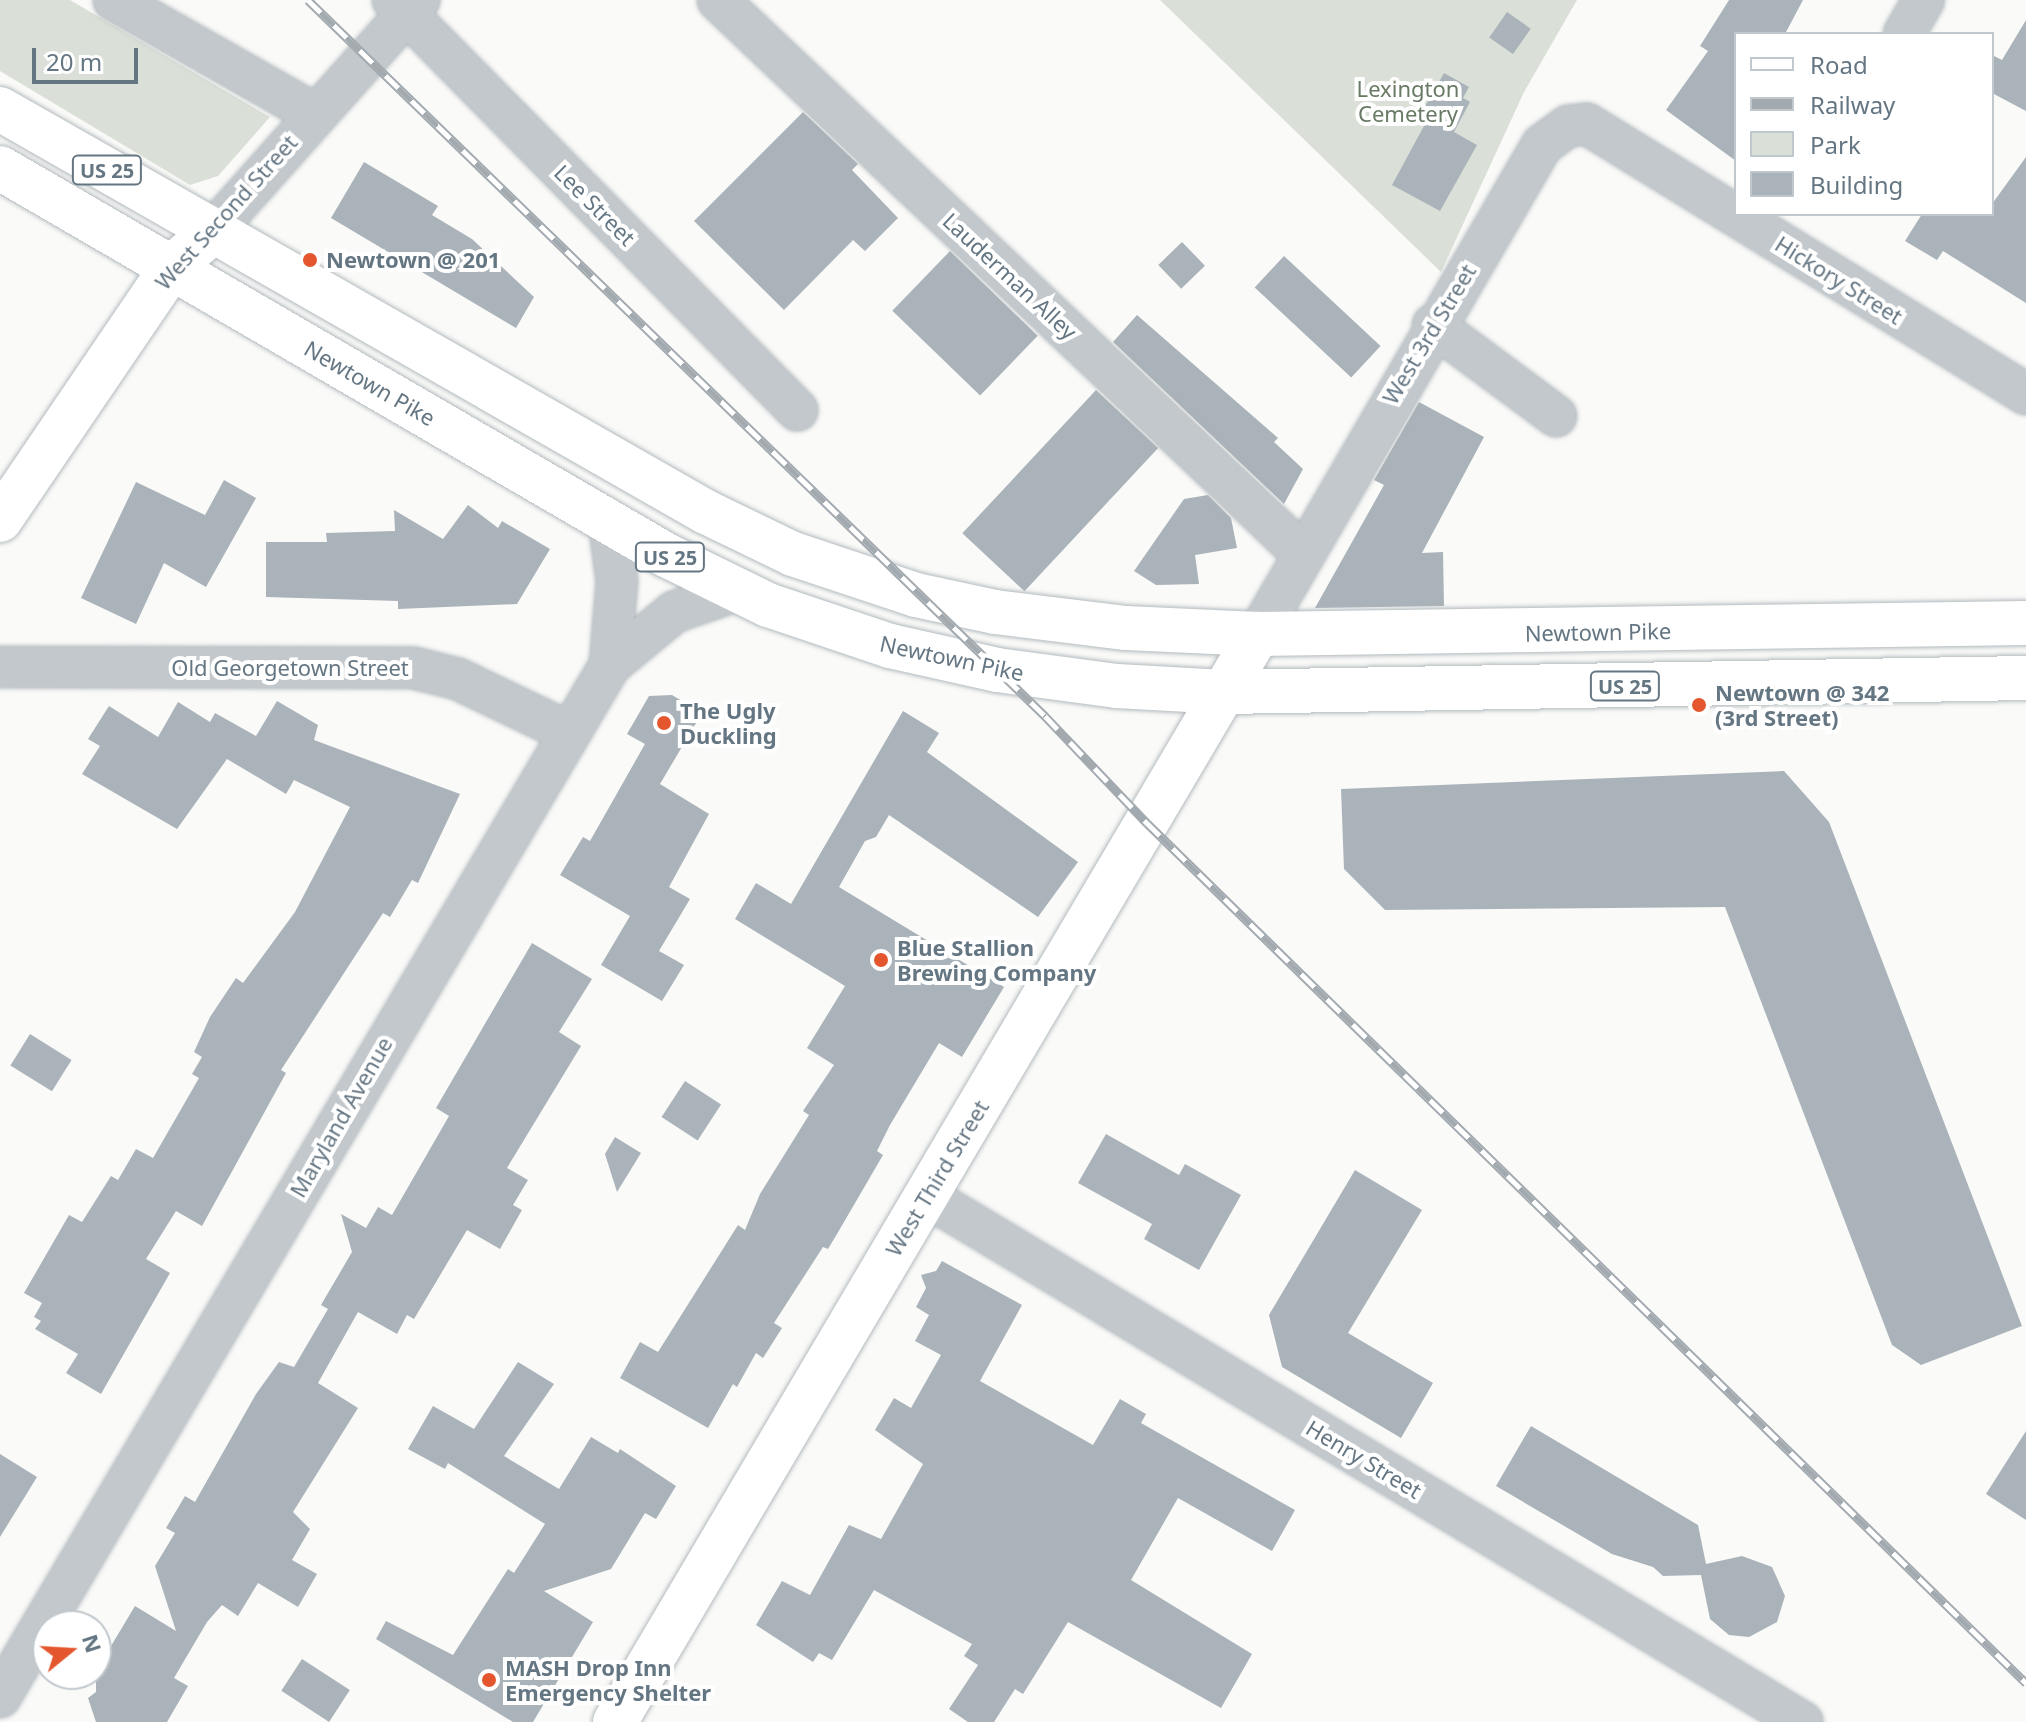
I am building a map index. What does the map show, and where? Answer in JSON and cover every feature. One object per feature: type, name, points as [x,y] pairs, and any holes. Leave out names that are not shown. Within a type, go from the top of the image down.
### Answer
[{"type":"main road","name":"Newtown Pike","points":[[0,109],[706,512],[793,554],[916,595],[995,612],[1126,628],[1258,634],[2026,623]]},
{"type":"main road","name":"Newtown Pike","points":[[0,168],[609,522],[735,591],[890,646],[985,668],[1117,686],[1225,692],[2026,678]]},
{"type":"main road","name":"West Second Street","points":[[0,520],[171,268],[213,231]]},
{"type":"main road","name":"West Third Street","points":[[615,1722],[1197,730],[1225,692],[1258,634]]},
{"type":"street","points":[[114,0],[315,114]]},
{"type":"street","name":"Lauderman Alley","points":[[718,0],[1301,552]]},
{"type":"street","points":[[1905,32],[1924,0]]},
{"type":"street","name":"West Second Street","points":[[213,231],[406,4]]},
{"type":"street","name":"Lee Street","points":[[406,4],[797,410]]},
{"type":"street","name":"Hickory Street","points":[[1568,126],[1587,124],[1734,200]]},
{"type":"street","name":"West 3rd Street","points":[[1301,552],[1542,145],[1568,126]]},
{"type":"street","name":"Hickory Street","points":[[1765,216],[1790,229],[2026,394]]},
{"type":"street","points":[[1433,325],[1556,416]]},
{"type":"street","points":[[609,522],[617,581],[610,665]]},
{"type":"street","points":[[1258,634],[1301,552]]},
{"type":"street","name":"Maryland Avenue","points":[[0,1697],[566,731],[610,665],[674,612],[735,591]]},
{"type":"street","name":"Old Georgetown Street","points":[[0,667],[414,668],[458,679],[566,731]]},
{"type":"street","name":"Henry Street","points":[[926,1196],[1802,1722]]},
{"type":"green space","points":[[0,0],[70,0],[270,117],[218,176],[190,185],[0,71]]},
{"type":"green space","name":"Lexington Cemetery","points":[[1160,0],[1577,0],[1524,92],[1441,272]]},
{"type":"building","points":[[1729,0],[1803,0],[1786,32],[1734,32],[1734,160],[1666,110],[1708,51],[1700,46]]},
{"type":"building","points":[[1507,12],[1531,29],[1513,54],[1489,37]]},
{"type":"building","points":[[2026,20],[2026,111],[1994,94],[1994,56],[2002,60]]},
{"type":"building","points":[[1444,73],[1469,87],[1463,98],[1470,102],[1454,132],[1477,145],[1440,211],[1392,185],[1424,126],[1416,122]]},
{"type":"building","points":[[803,112],[858,164],[852,170],[898,218],[865,251],[853,240],[784,310],[694,221]]},
{"type":"building","points":[[2026,157],[2026,303],[1943,251],[1937,260],[1905,241],[1921,216],[1994,216],[1994,201]]},
{"type":"building","points":[[364,162],[438,206],[432,215],[472,239],[534,297],[516,328],[331,218]]},
{"type":"building","points":[[1182,242],[1205,266],[1181,289],[1158,265]]},
{"type":"building","points":[[950,251],[1038,336],[980,395],[892,311]]},
{"type":"building","points":[[1284,256],[1381,346],[1351,377],[1255,287]]},
{"type":"building","points":[[1137,315],[1278,438],[1274,442],[1303,469],[1284,504],[1113,342]]},
{"type":"building","points":[[1096,390],[1158,448],[1024,591],[962,533]]},
{"type":"building","points":[[1419,402],[1484,437],[1422,553],[1443,552],[1444,606],[1315,608],[1384,485],[1374,480]]},
{"type":"building","points":[[224,480],[256,498],[206,587],[164,563],[136,624],[81,598],[136,482],[205,515]]},
{"type":"building","points":[[1208,495],[1231,518],[1237,548],[1195,555],[1199,584],[1156,585],[1134,571],[1184,499]]},
{"type":"building","points":[[468,505],[498,528],[502,521],[550,549],[517,604],[398,609],[398,601],[266,597],[266,542],[327,542],[326,533],[395,531],[394,510],[443,539]]},
{"type":"building","points":[[672,695],[702,713],[660,784],[709,814],[669,887],[690,899],[659,951],[684,965],[662,1001],[601,965],[630,916],[560,875],[583,837],[590,841],[645,744],[627,734],[649,696]]},
{"type":"building","points":[[277,701],[318,725],[314,740],[460,794],[418,883],[412,880],[390,917],[383,913],[281,1070],[286,1073],[202,1226],[176,1211],[146,1259],[170,1273],[101,1394],[66,1373],[78,1354],[35,1329],[41,1321],[34,1317],[42,1303],[24,1293],[69,1215],[82,1222],[111,1176],[118,1180],[136,1149],[153,1158],[199,1078],[192,1074],[202,1057],[194,1052],[210,1017],[236,978],[243,983],[295,912],[350,807],[294,780],[286,794],[227,759],[177,829],[82,774],[100,746],[88,739],[109,706],[158,737],[178,702],[210,722],[215,713],[256,736]]},
{"type":"building","points":[[903,711],[939,733],[927,752],[1078,862],[1038,917],[889,815],[876,837],[865,841],[839,887],[1004,987],[962,1057],[939,1043],[890,1125],[877,1151],[883,1155],[837,1234],[828,1249],[823,1247],[774,1323],[782,1328],[763,1358],[756,1353],[737,1387],[733,1384],[708,1428],[620,1378],[640,1342],[658,1352],[738,1225],[745,1230],[760,1194],[809,1115],[803,1111],[834,1065],[807,1048],[845,986],[735,919],[756,883],[791,904]]},
{"type":"building","points":[[1784,771],[1829,822],[2022,1326],[1921,1365],[1892,1345],[1725,907],[1385,910],[1344,869],[1341,789]]},
{"type":"building","points":[[532,943],[592,979],[559,1032],[581,1046],[507,1168],[528,1180],[513,1205],[522,1210],[500,1249],[467,1230],[414,1319],[407,1315],[397,1334],[358,1312],[318,1383],[358,1408],[293,1512],[310,1529],[292,1560],[317,1574],[298,1607],[258,1583],[238,1616],[222,1605],[207,1622],[174,1678],[188,1686],[167,1722],[96,1722],[88,1698],[96,1690],[112,1690],[112,1644],[135,1606],[176,1631],[155,1566],[175,1533],[166,1528],[185,1496],[195,1502],[256,1394],[279,1362],[294,1367],[328,1309],[321,1305],[352,1252],[341,1214],[366,1228],[378,1207],[392,1215],[449,1116],[436,1108]]},
{"type":"building","points":[[30,1034],[72,1060],[52,1091],[10,1065]]},
{"type":"building","points":[[685,1081],[721,1104],[698,1140],[662,1117]]},
{"type":"building","points":[[1106,1134],[1179,1175],[1185,1164],[1241,1195],[1199,1270],[1144,1239],[1152,1224],[1078,1183]]},
{"type":"building","points":[[615,1137],[641,1153],[617,1192],[605,1154]]},
{"type":"building","points":[[1355,1170],[1422,1210],[1348,1333],[1433,1383],[1401,1438],[1282,1367],[1269,1315]]},
{"type":"building","points":[[942,1261],[1022,1305],[980,1381],[1093,1445],[1120,1399],[1146,1414],[1141,1423],[1295,1510],[1272,1551],[1178,1498],[1131,1580],[1252,1654],[1221,1708],[1068,1622],[1023,1694],[1015,1689],[994,1722],[968,1722],[949,1709],[978,1665],[964,1656],[972,1644],[874,1590],[832,1660],[819,1653],[813,1662],[756,1625],[782,1581],[810,1595],[849,1525],[881,1539],[923,1464],[875,1430],[894,1398],[911,1408],[941,1355],[915,1341],[929,1315],[916,1307],[926,1288],[921,1275],[936,1271]]},
{"type":"building","points":[[518,1362],[554,1384],[504,1456],[559,1489],[591,1437],[618,1453],[620,1449],[676,1486],[656,1519],[645,1513],[611,1569],[544,1591],[593,1622],[533,1722],[513,1722],[376,1639],[386,1621],[453,1655],[508,1569],[514,1573],[545,1524],[448,1463],[445,1469],[408,1449],[433,1406],[474,1429]]},
{"type":"building","points":[[1531,1426],[1698,1525],[1706,1564],[1742,1556],[1772,1567],[1785,1596],[1777,1622],[1749,1637],[1729,1635],[1710,1619],[1701,1575],[1663,1576],[1653,1567],[1612,1554],[1496,1486]]},
{"type":"building","points":[[2026,1431],[2026,1520],[1986,1494]]},
{"type":"building","points":[[0,1454],[37,1477],[0,1537]]},
{"type":"building","points":[[302,1659],[350,1690],[329,1722],[281,1691]]},
{"type":"railway","points":[[308,0],[1045,716],[1147,823],[2026,1683]]},
{"type":"place","name":"Newtown @ 201","points":[[310,260]]},
{"type":"place","name":"Newtown @ 342 (3rd Street)","points":[[1699,705]]},
{"type":"place","name":"The Ugly Duckling","points":[[664,723]]},
{"type":"place","name":"Blue Stallion Brewing Company","points":[[881,960]]},
{"type":"place","name":"MASH Drop Inn Emergency Shelter","points":[[489,1680]]}]
